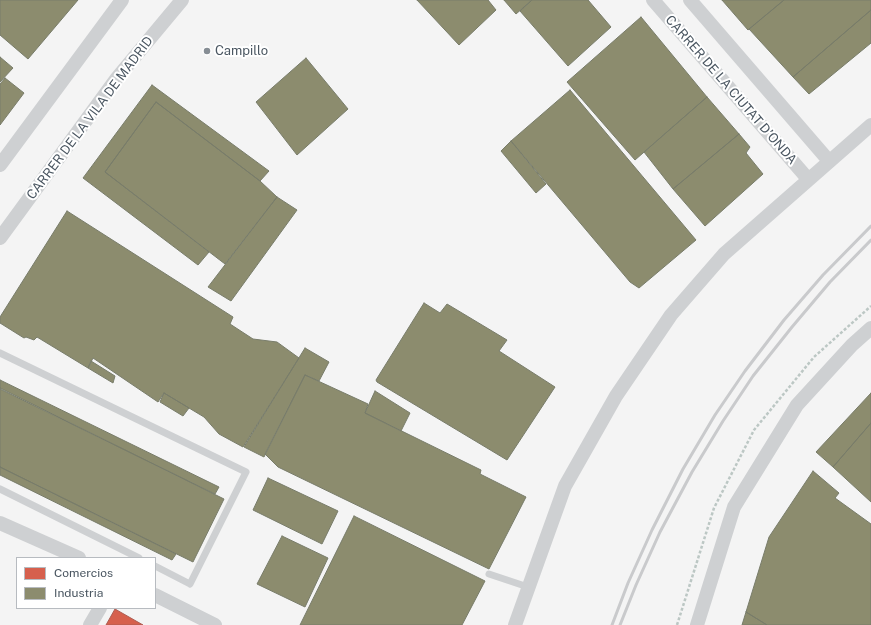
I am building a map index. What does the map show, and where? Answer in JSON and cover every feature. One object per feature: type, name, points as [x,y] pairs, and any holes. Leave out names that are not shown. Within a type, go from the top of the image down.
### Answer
[{"type":"street","points":[[0,165],[122,0]]},
{"type":"street","name":"CARRER DE LA VILA DE MADRID","points":[[0,238],[117,78],[182,0]]},
{"type":"street","name":"CARRER DE LA CIUTAT D’ONDA","points":[[653,0],[808,179]]},
{"type":"street","points":[[690,0],[829,161]]},
{"type":"street","points":[[515,625],[565,486],[616,396],[666,321],[724,254],[871,125]]},
{"type":"street","points":[[697,625],[734,507],[797,405],[852,345],[871,328]]},
{"type":"street","points":[[0,523],[77,557]]},
{"type":"street","points":[[156,596],[215,625]]},
{"type":"street","points":[[90,625],[99,609]]},
{"type":"lane","points":[[0,353],[246,472],[190,584],[156,567]]},
{"type":"lane","points":[[0,489],[137,557]]},
{"type":"lane","points":[[489,574],[528,587]]},
{"type":"building: Comercios","points":[[115,609],[143,625],[106,625]]},
{"type":"building: Industria","points":[[0,0],[78,0],[28,59],[0,35]]},
{"type":"building: Industria","points":[[417,0],[488,0],[496,10],[459,45]]},
{"type":"building: Industria","points":[[504,0],[532,0],[516,14]]},
{"type":"building: Industria","points":[[532,0],[588,0],[611,27],[568,66],[520,11]]},
{"type":"building: Industria","points":[[722,0],[784,0],[748,30]]},
{"type":"building: Industria","points":[[784,0],[871,0],[871,10],[793,77],[749,29]]},
{"type":"building: Industria","points":[[871,10],[871,43],[809,94],[793,77]]},
{"type":"building: Industria","points":[[641,17],[707,97],[635,160],[567,82]]},
{"type":"building: Industria","points":[[0,57],[13,68],[0,82]]},
{"type":"building: Industria","points":[[306,58],[348,109],[297,155],[256,102]]},
{"type":"building: Industria","points":[[5,78],[24,93],[0,125],[0,84]]},
{"type":"building: Industria","points":[[152,85],[269,171],[260,181],[156,102],[105,172],[209,252],[198,265],[83,178]]},
{"type":"building: Industria","points":[[570,90],[696,240],[639,288],[630,282],[511,141]]},
{"type":"building: Industria","points":[[707,97],[739,134],[673,189],[644,152]]},
{"type":"building: Industria","points":[[156,102],[260,181],[277,197],[225,264],[105,172]]},
{"type":"building: Industria","points":[[739,134],[750,147],[746,153],[763,174],[705,226],[673,189]]},
{"type":"building: Industria","points":[[511,141],[546,184],[536,193],[501,151]]},
{"type":"building: Industria","points":[[277,197],[297,210],[231,301],[208,287]]},
{"type":"building: Industria","points":[[67,211],[233,317],[230,324],[253,339],[277,342],[299,358],[243,447],[219,434],[204,417],[164,393],[158,402],[93,358],[88,368],[37,337],[34,340],[26,337],[24,338],[0,323],[0,317]]},
{"type":"building: Industria","points":[[424,303],[440,313],[447,304],[507,340],[499,351],[555,387],[507,460],[377,382],[376,380]]},
{"type":"building: Industria","points":[[305,348],[329,362],[319,381],[305,375],[264,457],[244,447]]},
{"type":"building: Industria","points":[[91,361],[115,376],[113,383],[88,368]]},
{"type":"building: Industria","points":[[305,375],[368,404],[365,413],[481,470],[480,474],[526,497],[489,569],[278,467],[265,454]]},
{"type":"building: Industria","points":[[0,380],[219,487],[215,494],[0,389]]},
{"type":"building: Industria","points":[[0,388],[224,499],[193,562],[0,467]]},
{"type":"building: Industria","points":[[375,391],[410,413],[401,431],[365,413]]},
{"type":"building: Industria","points":[[164,393],[189,408],[183,416],[160,402]]},
{"type":"building: Industria","points":[[871,393],[871,423],[833,467],[816,452]]},
{"type":"building: Industria","points":[[871,423],[871,502],[833,467]]},
{"type":"building: Industria","points":[[0,467],[176,554],[172,560],[0,475]]},
{"type":"building: Industria","points":[[813,471],[839,493],[835,498],[871,524],[871,625],[767,625],[746,612],[769,537]]},
{"type":"building: Industria","points":[[268,478],[338,511],[322,544],[253,510]]},
{"type":"building: Industria","points":[[354,516],[485,581],[462,625],[300,625]]},
{"type":"building: Industria","points":[[282,536],[328,558],[305,607],[257,584]]},
{"type":"building: Industria","points":[[746,612],[767,625],[742,625]]},
{"type":"railway","points":[[612,625],[628,583],[652,530],[683,469],[715,415],[745,371],[784,320],[823,275],[871,226]]},
{"type":"railway","points":[[620,625],[660,532],[692,472],[723,421],[753,376],[792,327],[830,282],[871,240]]},
{"type":"place","name":"Campillo","points":[[207,51]]}]
